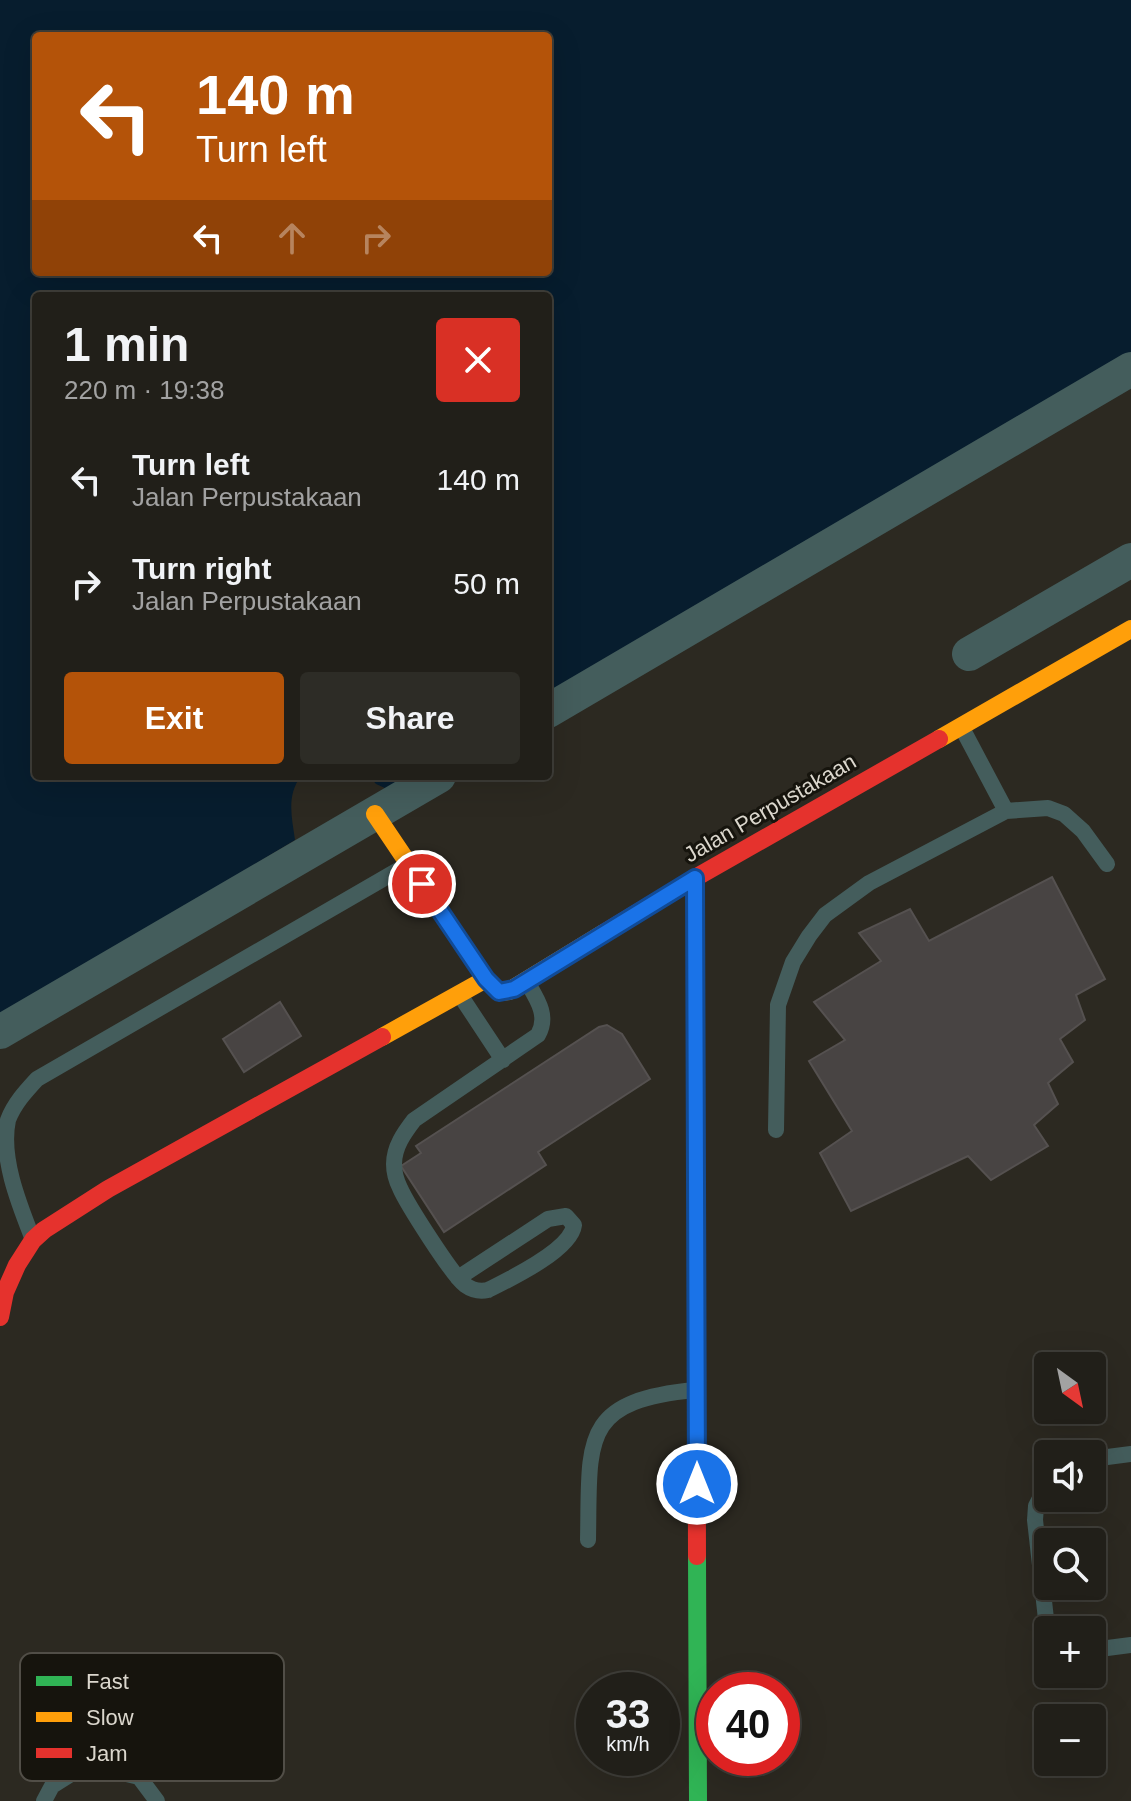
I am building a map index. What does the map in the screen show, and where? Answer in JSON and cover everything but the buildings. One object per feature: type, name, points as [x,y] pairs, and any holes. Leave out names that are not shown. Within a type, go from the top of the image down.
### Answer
[{"type":"street","points":[[552,709],[1131,369]]},
{"type":"street","points":[[969,654],[1131,560]]},
{"type":"street","name":"Jalan Perpustakaan","points":[[486,979],[499,992],[526,981],[695,878],[1131,629]]},
{"type":"street","points":[[0,1032],[432,780]]},
{"type":"street","points":[[0,1317],[5,1292],[33,1240],[108,1189],[486,979],[375,814]]},
{"type":"street","points":[[695,878],[698,1801]]},
{"type":"lane","points":[[962,727],[1006,811]]},
{"type":"lane","points":[[776,1130],[778,1005],[793,962],[825,915],[869,883],[1006,811],[1048,808],[1064,814],[1083,831],[1107,864]]},
{"type":"lane","points":[[33,1240],[13,1190],[5,1156],[6,1124],[18,1100],[37,1079],[408,864]]},
{"type":"lane","points":[[458,1278],[548,1219],[566,1216],[574,1225],[571,1236],[562,1246],[488,1290],[476,1291],[458,1278],[400,1188],[395,1174],[394,1154],[414,1120],[534,1039],[541,1029],[539,1003],[526,981]]},
{"type":"lane","points":[[459,994],[503,1060]]},
{"type":"lane","points":[[588,1540],[590,1462],[603,1423],[636,1399],[655,1393],[697,1389]]},
{"type":"lane","points":[[1106,1457],[1131,1454]]},
{"type":"lane","points":[[1036,1512],[1046,1616]]},
{"type":"lane","points":[[1106,1648],[1131,1645]]},
{"type":"lane","points":[[44,1801],[52,1786],[60,1781]]},
{"type":"lane","points":[[142,1781],[157,1801]]},
{"type":"water","points":[[0,0],[1131,0],[1131,355],[552,696],[552,292],[32,292],[32,780],[298,780],[292,799],[295,840],[0,1018]]},
{"type":"water","points":[[372,780],[406,780],[387,789]]},
{"type":"traffic: fast","points":[[695,878],[696,1213]]},
{"type":"traffic: fast","points":[[697,1556],[698,1801]]},
{"type":"traffic: slow","points":[[939,739],[1131,629]]},
{"type":"traffic: slow","points":[[375,814],[486,979],[499,992],[509,991],[604,933]]},
{"type":"traffic: slow","points":[[382,1037],[486,979]]},
{"type":"traffic: jam","points":[[604,933],[939,739]]},
{"type":"traffic: jam","points":[[0,1317],[5,1292],[17,1265],[33,1240],[44,1230],[108,1189],[382,1037]]},
{"type":"traffic: jam","points":[[696,1213],[697,1556]]},
{"type":"route","points":[[422,884],[486,979],[494,989],[504,992],[514,989],[695,878],[697,1484]]}]
